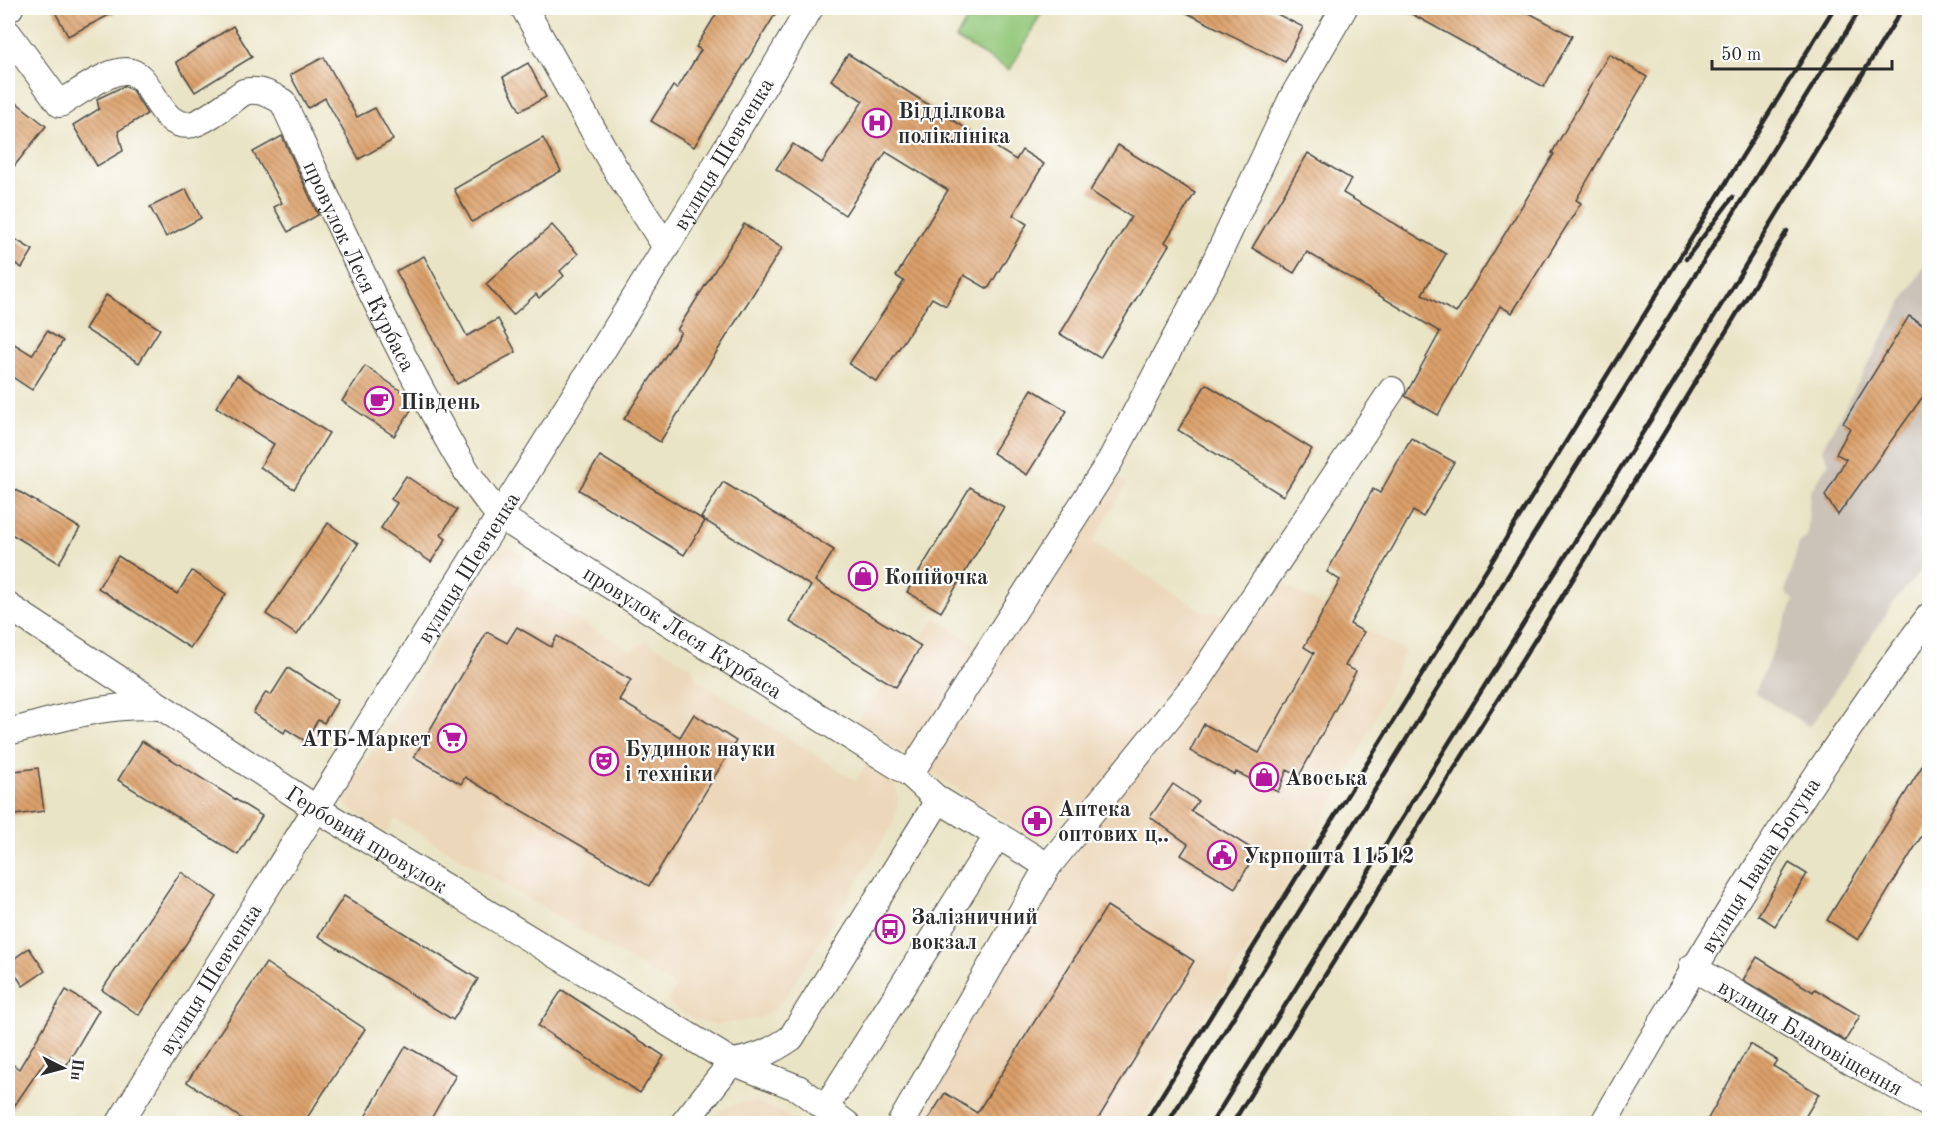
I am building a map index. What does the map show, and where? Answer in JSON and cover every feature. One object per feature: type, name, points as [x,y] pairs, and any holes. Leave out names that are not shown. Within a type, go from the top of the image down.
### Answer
[{"type":"street","points":[[524,8],[612,165],[666,247]]},
{"type":"street","name":"вулиця Шевченка","points":[[119,1124],[501,517],[810,8]]},
{"type":"street","points":[[683,1124],[732,1062],[752,1059],[772,1051],[791,1038],[933,809],[923,786],[1110,461],[1211,270],[1292,98],[1344,8]]},
{"type":"street","name":"провулок Леся Курбаса","points":[[8,33],[60,104],[113,73],[127,70],[141,77],[166,115],[177,122],[194,124],[253,89],[274,95],[283,102],[371,295],[458,459],[476,489],[501,517],[1048,866]]},
{"type":"street","points":[[900,1124],[1048,866],[1197,682],[1392,390]]},
{"type":"street","name":"Гербовий провулок","points":[[8,606],[316,809],[732,1062],[798,1089],[847,1124]]},
{"type":"street","name":"вулиця Івана Богуна","points":[[1602,1124],[1692,967],[1858,711],[1925,628]]},
{"type":"street","points":[[8,732],[103,709],[142,705],[160,707]]},
{"type":"street","points":[[826,1107],[998,835]]},
{"type":"street","name":"вулиця Благовіщення","points":[[1692,967],[1929,1105]]},
{"type":"shaded area","points":[[1929,258],[1929,561],[1897,598],[1810,727],[1755,693],[1794,600],[1785,592],[1799,543],[1807,537],[1810,492],[1829,462],[1822,449]]},
{"type":"shaded area","points":[[1106,469],[1127,484],[1092,542],[1205,612],[1228,614],[1278,581],[1405,651],[1357,757],[1297,869],[1139,1123],[902,1123],[1095,823],[1063,802],[1038,838],[1032,839],[856,722],[936,618],[984,650]]},
{"type":"shaded area","points":[[510,549],[527,555],[512,581],[631,651],[647,641],[692,667],[696,679],[856,781],[867,763],[888,777],[896,788],[898,801],[893,824],[788,993],[775,1009],[760,1018],[716,1025],[693,1019],[667,1002],[676,987],[395,819],[386,833],[345,805],[345,794],[498,551]]},
{"type":"shaded area","points":[[756,1102],[778,1111],[797,1123],[708,1123],[720,1110],[738,1103]]},
{"type":"green space","points":[[973,8],[1039,8],[1043,10],[1010,70],[956,39]]},
{"type":"building","points":[[53,8],[123,8],[68,36]]},
{"type":"building","points":[[720,8],[779,8],[694,147],[651,121],[673,86],[677,89],[701,50],[696,47]]},
{"type":"building","points":[[1177,8],[1265,8],[1303,27],[1285,62]]},
{"type":"building","points":[[1401,8],[1520,8],[1572,36],[1544,87]]},
{"type":"building","points":[[233,26],[252,57],[195,92],[176,62]]},
{"type":"building","points":[[848,54],[1016,160],[1022,150],[1044,164],[1013,215],[1027,224],[988,289],[964,275],[946,306],[932,298],[877,382],[849,364],[904,281],[896,276],[948,190],[886,152],[845,215],[776,169],[793,144],[822,163],[863,101],[831,80]]},
{"type":"building","points":[[1609,54],[1647,77],[1576,200],[1581,203],[1512,313],[1500,306],[1438,415],[1405,396],[1440,332],[1307,252],[1294,273],[1252,248],[1308,153],[1351,179],[1343,193],[1446,254],[1422,294],[1456,313],[1554,154],[1552,153]]},
{"type":"building","points":[[324,57],[357,117],[375,108],[393,140],[359,159],[325,98],[308,108],[290,75]]},
{"type":"building","points":[[528,63],[546,97],[520,111],[503,77]]},
{"type":"building","points":[[124,86],[132,90],[147,114],[118,131],[123,151],[97,166],[73,125],[99,109],[97,99]]},
{"type":"building","points":[[17,103],[46,126],[8,174],[8,115]]},
{"type":"building","points":[[282,136],[318,215],[288,232],[274,207],[282,203],[253,152]]},
{"type":"building","points":[[543,138],[561,171],[472,222],[454,189]]},
{"type":"building","points":[[1118,145],[1195,193],[1165,242],[1169,245],[1100,358],[1060,334],[1131,217],[1090,191]]},
{"type":"building","points":[[186,189],[201,218],[166,237],[150,207]]},
{"type":"building","points":[[744,224],[782,248],[660,442],[624,419],[681,332],[677,330]]},
{"type":"building","points":[[552,225],[578,254],[560,271],[564,276],[539,298],[536,294],[513,315],[486,284]]},
{"type":"building","points":[[8,235],[33,250],[22,268],[8,259]]},
{"type":"building","points":[[424,256],[467,336],[498,319],[516,352],[457,384],[396,271]]},
{"type":"building","points":[[106,295],[160,329],[139,363],[85,329]]},
{"type":"building","points":[[1909,316],[1929,329],[1929,388],[1838,515],[1825,496],[1846,459],[1836,454],[1850,428],[1843,423]]},
{"type":"building","points":[[47,331],[63,341],[32,390],[8,374],[8,340],[32,355]]},
{"type":"building","name":"Південь","points":[[365,366],[407,395],[413,407],[394,436],[342,401]]},
{"type":"building","points":[[237,375],[329,433],[294,489],[260,467],[274,444],[216,407]]},
{"type":"building","points":[[1206,384],[1312,449],[1283,496],[1178,430]]},
{"type":"building","points":[[1032,389],[1067,411],[1027,475],[993,453]]},
{"type":"building","points":[[1411,438],[1454,462],[1423,517],[1413,511],[1350,624],[1364,632],[1345,666],[1356,671],[1299,776],[1287,770],[1278,792],[1236,772],[1235,775],[1190,751],[1204,724],[1259,753],[1314,653],[1304,647],[1340,580],[1327,572],[1373,489],[1380,493]]},
{"type":"building","points":[[600,456],[705,521],[684,555],[579,490]]},
{"type":"building","points":[[406,476],[457,510],[441,535],[446,539],[431,562],[381,528],[397,503],[391,499]]},
{"type":"building","points":[[723,482],[834,550],[815,581],[921,646],[896,687],[790,622],[811,586],[701,518]]},
{"type":"building","points":[[8,485],[80,528],[59,563],[8,532]]},
{"type":"building","points":[[970,487],[1004,507],[941,612],[907,592]]},
{"type":"building","points":[[328,523],[358,544],[297,635],[266,614]]},
{"type":"building","points":[[118,556],[177,594],[192,571],[226,594],[190,648],[98,588]]},
{"type":"building","name":"Будинок науки і техніки","points":[[517,627],[551,647],[557,636],[631,680],[619,700],[680,737],[694,714],[736,741],[649,886],[465,777],[461,784],[414,757],[487,632],[507,643]]},
{"type":"building","points":[[288,668],[338,700],[324,723],[318,720],[305,741],[286,729],[284,733],[253,713],[266,692],[271,695]]},
{"type":"building","points":[[142,741],[262,816],[238,855],[118,780]]},
{"type":"building","points":[[1929,755],[1929,824],[1858,940],[1827,920]]},
{"type":"building","points":[[38,768],[44,811],[8,816],[8,775],[15,774],[15,771]]},
{"type":"building","points":[[1173,784],[1198,801],[1191,811],[1257,852],[1235,888],[1181,855],[1188,844],[1150,817]]},
{"type":"building","points":[[1789,863],[1807,874],[1775,926],[1758,915]]},
{"type":"building","points":[[181,872],[217,897],[139,1015],[102,990]]},
{"type":"building","points":[[344,896],[478,979],[453,1020],[318,936]]},
{"type":"building","points":[[1107,906],[1194,961],[1095,1124],[925,1124],[945,1093],[977,1113]]},
{"type":"building","points":[[29,948],[45,971],[23,986],[8,963]]},
{"type":"building","points":[[1757,957],[1813,992],[1815,989],[1860,1016],[1845,1041],[1743,980]]},
{"type":"building","points":[[266,963],[365,1029],[303,1124],[250,1124],[187,1082]]},
{"type":"building","points":[[66,990],[99,1010],[66,1066],[49,1055],[8,1115],[8,1061],[19,1069]]},
{"type":"building","points":[[562,990],[664,1056],[640,1093],[538,1026]]},
{"type":"building","points":[[1750,1044],[1777,1060],[1773,1066],[1819,1094],[1801,1124],[1705,1124]]},
{"type":"building","points":[[406,1046],[456,1075],[428,1124],[361,1124]]},
{"type":"railway","points":[[1144,1124],[1834,8]]},
{"type":"railway","points":[[1167,1124],[1861,8]]},
{"type":"railway","points":[[1211,1124],[1663,400],[1903,8]]},
{"type":"railway","points":[[1686,259],[1733,197]]},
{"type":"railway","points":[[1232,1124],[1660,440],[1787,231]]},
{"type":"place","name":"Відділкова поліклініка","points":[[877,123]]},
{"type":"place","name":"Південь","points":[[379,401]]},
{"type":"place","name":"Копійочка","points":[[863,576]]},
{"type":"place","name":"АТБ-Маркет","points":[[452,738]]},
{"type":"place","name":"Будинок науки і техніки","points":[[604,761]]},
{"type":"place","name":"Авоська","points":[[1264,777]]},
{"type":"place","name":"Аптека оптових ц‥","points":[[1037,821]]},
{"type":"place","name":"Укрпошта 11512","points":[[1222,855]]},
{"type":"place","name":"Залізничний вокзал","points":[[890,929]]}]
